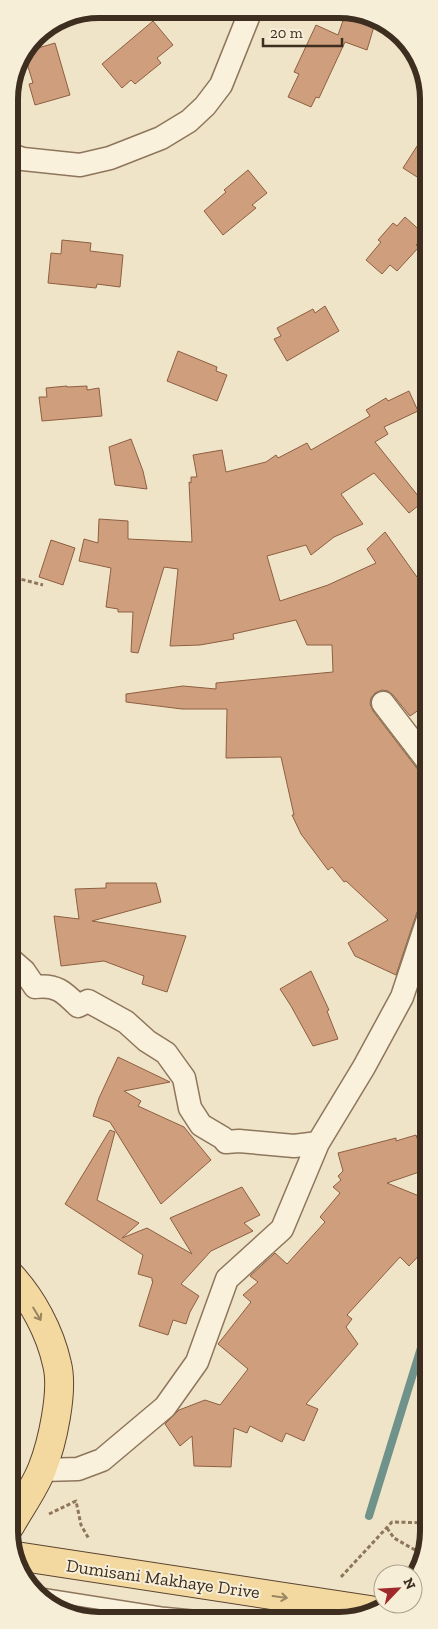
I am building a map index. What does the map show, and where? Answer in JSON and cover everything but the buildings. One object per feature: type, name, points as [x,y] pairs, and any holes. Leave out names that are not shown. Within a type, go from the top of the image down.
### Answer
[{"type":"main road","points":[[18,1283],[46,1329],[58,1366],[58,1408],[42,1470],[18,1512]]},
{"type":"main road","name":"Dumisani Makhaye Drive","points":[[29,1559],[362,1609]]},
{"type":"street","points":[[18,158],[80,165],[110,158],[162,138],[189,121],[205,106],[221,85],[248,18]]},
{"type":"street","points":[[383,703],[420,751]]},
{"type":"street","points":[[42,1470],[78,1470],[102,1460],[165,1407],[197,1362],[228,1279],[282,1229],[318,1143],[364,1067],[402,997],[420,943]]},
{"type":"street","points":[[18,966],[35,987],[46,985],[62,990],[78,1006],[88,1001],[126,1022],[147,1041],[166,1053],[184,1078],[190,1108],[200,1125],[223,1138],[226,1142],[239,1141],[294,1146],[318,1143]]},
{"type":"lane","points":[[50,1596],[155,1612]]},
{"type":"path","points":[[18,578],[43,584]]},
{"type":"path","points":[[46,1516],[76,1501],[81,1525]]},
{"type":"path","points":[[418,1552],[394,1538],[387,1528],[392,1522],[420,1523]]},
{"type":"waterway","points":[[369,1516],[420,1351]]}]
